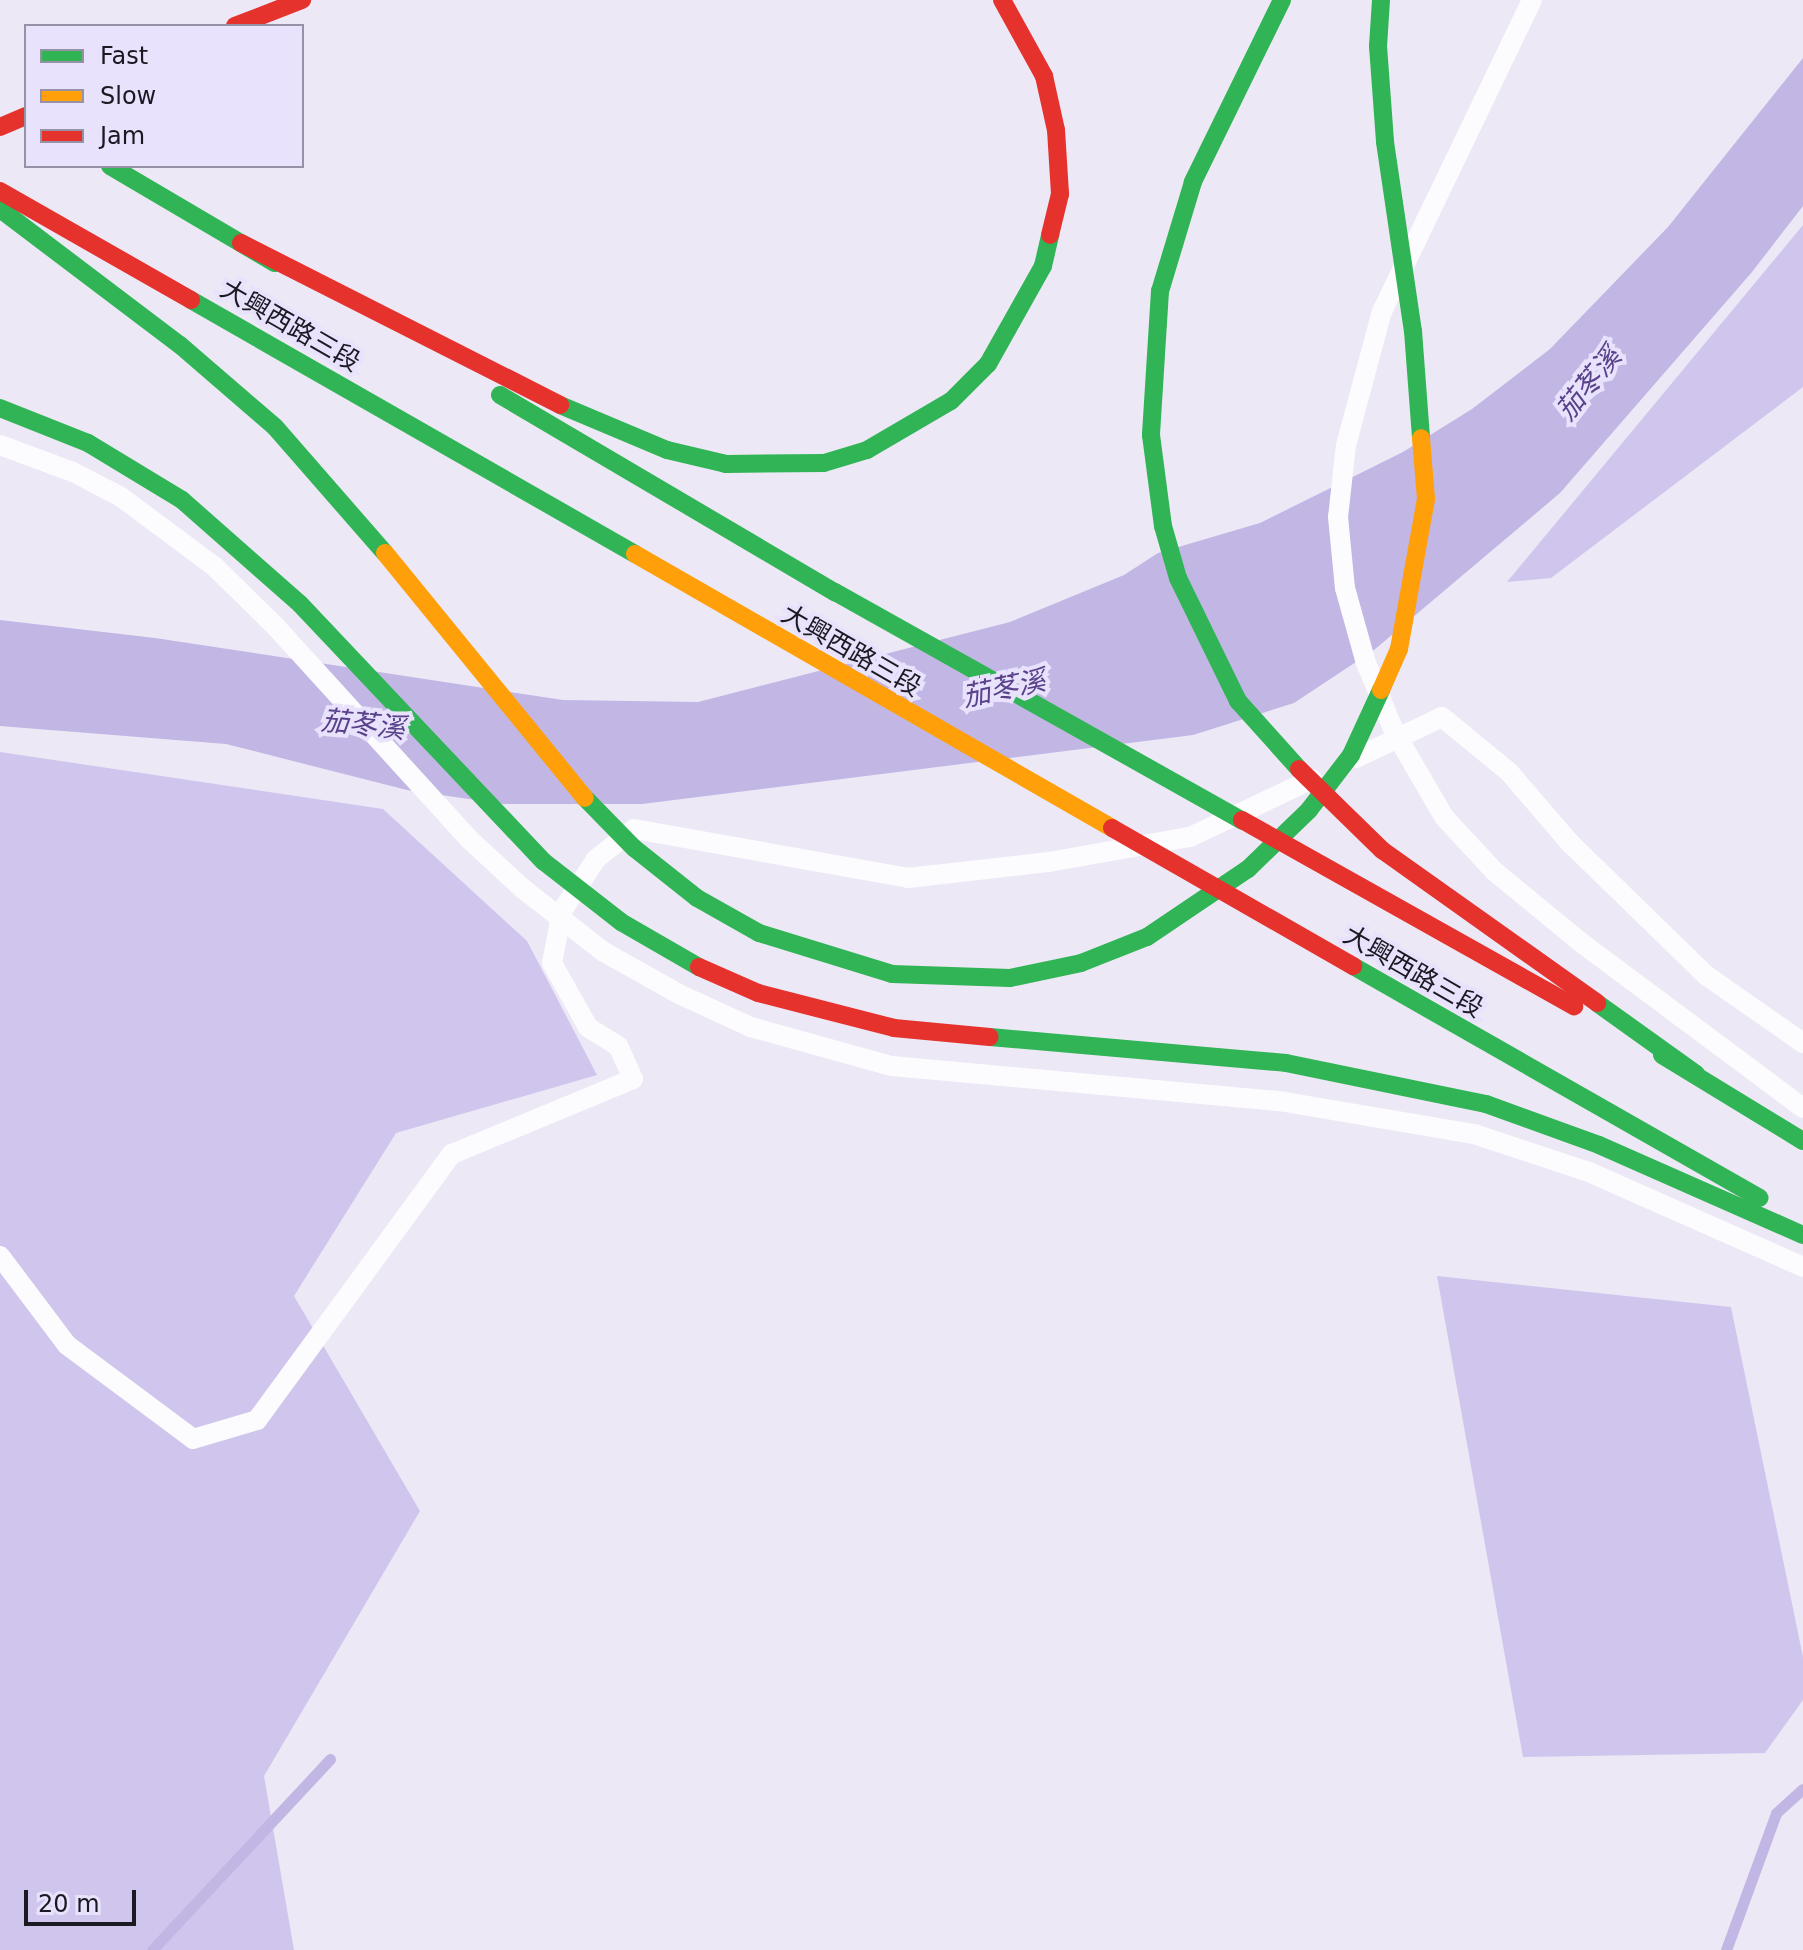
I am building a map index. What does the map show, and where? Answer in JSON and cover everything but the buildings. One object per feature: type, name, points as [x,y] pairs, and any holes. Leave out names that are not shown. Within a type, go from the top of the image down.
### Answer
[{"type":"main road","points":[[240,24],[302,0]]},
{"type":"main road","points":[[241,243],[598,424],[667,450],[726,464],[768,467],[824,463],[867,450],[951,401],[988,364],[1043,266],[1060,194],[1056,130],[1044,76],[1002,0]]},
{"type":"main road","points":[[1282,0],[1193,182],[1175,229],[1160,291],[1152,368],[1155,474],[1178,578],[1238,701],[1275,746],[1382,850],[1696,1074]]},
{"type":"main road","points":[[0,209],[180,345],[275,427],[392,561],[567,779],[634,848],[697,898],[759,933],[892,974],[954,980],[1010,978],[1081,963],[1147,937],[1197,907],[1248,869],[1309,810],[1351,755],[1399,649],[1426,499],[1415,346],[1385,142],[1378,46],[1381,0]]},
{"type":"main road","points":[[0,102],[24,115]]},
{"type":"main road","points":[[0,127],[24,117]]},
{"type":"main road","name":"大興西路三段","points":[[113,168],[835,592],[1696,1074],[1803,1141]]},
{"type":"main road","name":"大興西路三段","points":[[0,191],[1187,874],[1803,1223]]},
{"type":"main road","points":[[0,408],[88,443],[182,500],[300,604],[543,861],[621,922],[697,966],[758,993],[894,1028],[1286,1063],[1486,1104],[1599,1145],[1803,1235]]},
{"type":"lane","points":[[1532,0],[1382,311],[1346,445],[1338,517],[1345,588],[1366,663],[1394,731],[1444,817],[1494,871],[1583,944],[1803,1108]]},
{"type":"lane","points":[[0,445],[73,472],[131,504],[214,566],[277,628],[470,840],[522,888],[604,952],[681,995],[751,1027],[892,1066],[1285,1102],[1474,1134],[1589,1172],[1803,1267]]},
{"type":"lane","points":[[0,1256],[67,1345],[193,1439],[257,1420],[452,1154],[633,1079],[618,1046],[588,1027],[552,963],[562,911],[596,859],[634,829],[908,878],[1049,862],[1190,837],[1442,717],[1509,772],[1569,842],[1707,976],[1803,1043]]},
{"type":"shaded area","points":[[1803,225],[1803,387],[1551,578],[1507,582]]},
{"type":"shaded area","points":[[0,752],[383,809],[527,941],[597,1075],[396,1133],[294,1296],[420,1511],[264,1776],[294,1950],[0,1950]]},
{"type":"shaded area","points":[[1437,1276],[1731,1307],[1803,1657],[1803,1700],[1765,1753],[1523,1757]]},
{"type":"water","name":"茄苳溪","points":[[1803,58],[1803,206],[1752,272],[1560,493],[1374,650],[1294,703],[1193,735],[642,804],[503,804],[407,790],[226,744],[0,726],[0,620],[155,638],[563,700],[698,702],[1010,622],[1124,575],[1158,553],[1260,523],[1403,452],[1472,409],[1550,349],[1668,227]]},
{"type":"waterway","points":[[152,1950],[330,1759]]},
{"type":"waterway","points":[[1726,1950],[1776,1813],[1803,1789]]},
{"type":"traffic: fast","points":[[1282,0],[1193,182],[1160,291],[1151,435],[1163,526],[1178,578],[1238,701],[1299,769]]},
{"type":"traffic: fast","points":[[1381,0],[1378,46],[1385,142],[1413,331],[1421,438]]},
{"type":"traffic: fast","points":[[113,168],[275,263]]},
{"type":"traffic: fast","points":[[0,209],[180,345],[275,427],[385,553]]},
{"type":"traffic: fast","points":[[560,405],[667,450],[726,464],[824,463],[867,450],[951,401],[988,364],[1043,266],[1050,235]]},
{"type":"traffic: fast","points":[[191,300],[635,554]]},
{"type":"traffic: fast","points":[[500,395],[835,592],[1242,820]]},
{"type":"traffic: fast","points":[[0,408],[88,443],[182,500],[300,604],[543,861],[621,922],[699,967]]},
{"type":"traffic: fast","points":[[585,798],[634,848],[697,898],[759,933],[892,974],[1010,978],[1081,963],[1147,937],[1248,869],[1309,810],[1351,755],[1381,690]]},
{"type":"traffic: fast","points":[[1353,966],[1759,1198]]},
{"type":"traffic: fast","points":[[1597,1003],[1696,1074]]},
{"type":"traffic: fast","points":[[990,1037],[1286,1063],[1486,1104],[1599,1145],[1803,1235]]},
{"type":"traffic: fast","points":[[1662,1055],[1803,1141]]},
{"type":"traffic: slow","points":[[1381,690],[1399,649],[1426,499],[1421,438]]},
{"type":"traffic: slow","points":[[385,553],[585,798]]},
{"type":"traffic: slow","points":[[635,554],[1112,828]]},
{"type":"traffic: jam","points":[[240,24],[302,0]]},
{"type":"traffic: jam","points":[[1002,0],[1044,76],[1056,130],[1060,194],[1050,235]]},
{"type":"traffic: jam","points":[[0,127],[24,117]]},
{"type":"traffic: jam","points":[[0,191],[191,300]]},
{"type":"traffic: jam","points":[[241,243],[560,405]]},
{"type":"traffic: jam","points":[[1299,769],[1382,850],[1597,1003]]},
{"type":"traffic: jam","points":[[1242,820],[1574,1006]]},
{"type":"traffic: jam","points":[[1112,828],[1353,966]]},
{"type":"traffic: jam","points":[[699,967],[758,993],[894,1028],[990,1037]]}]
